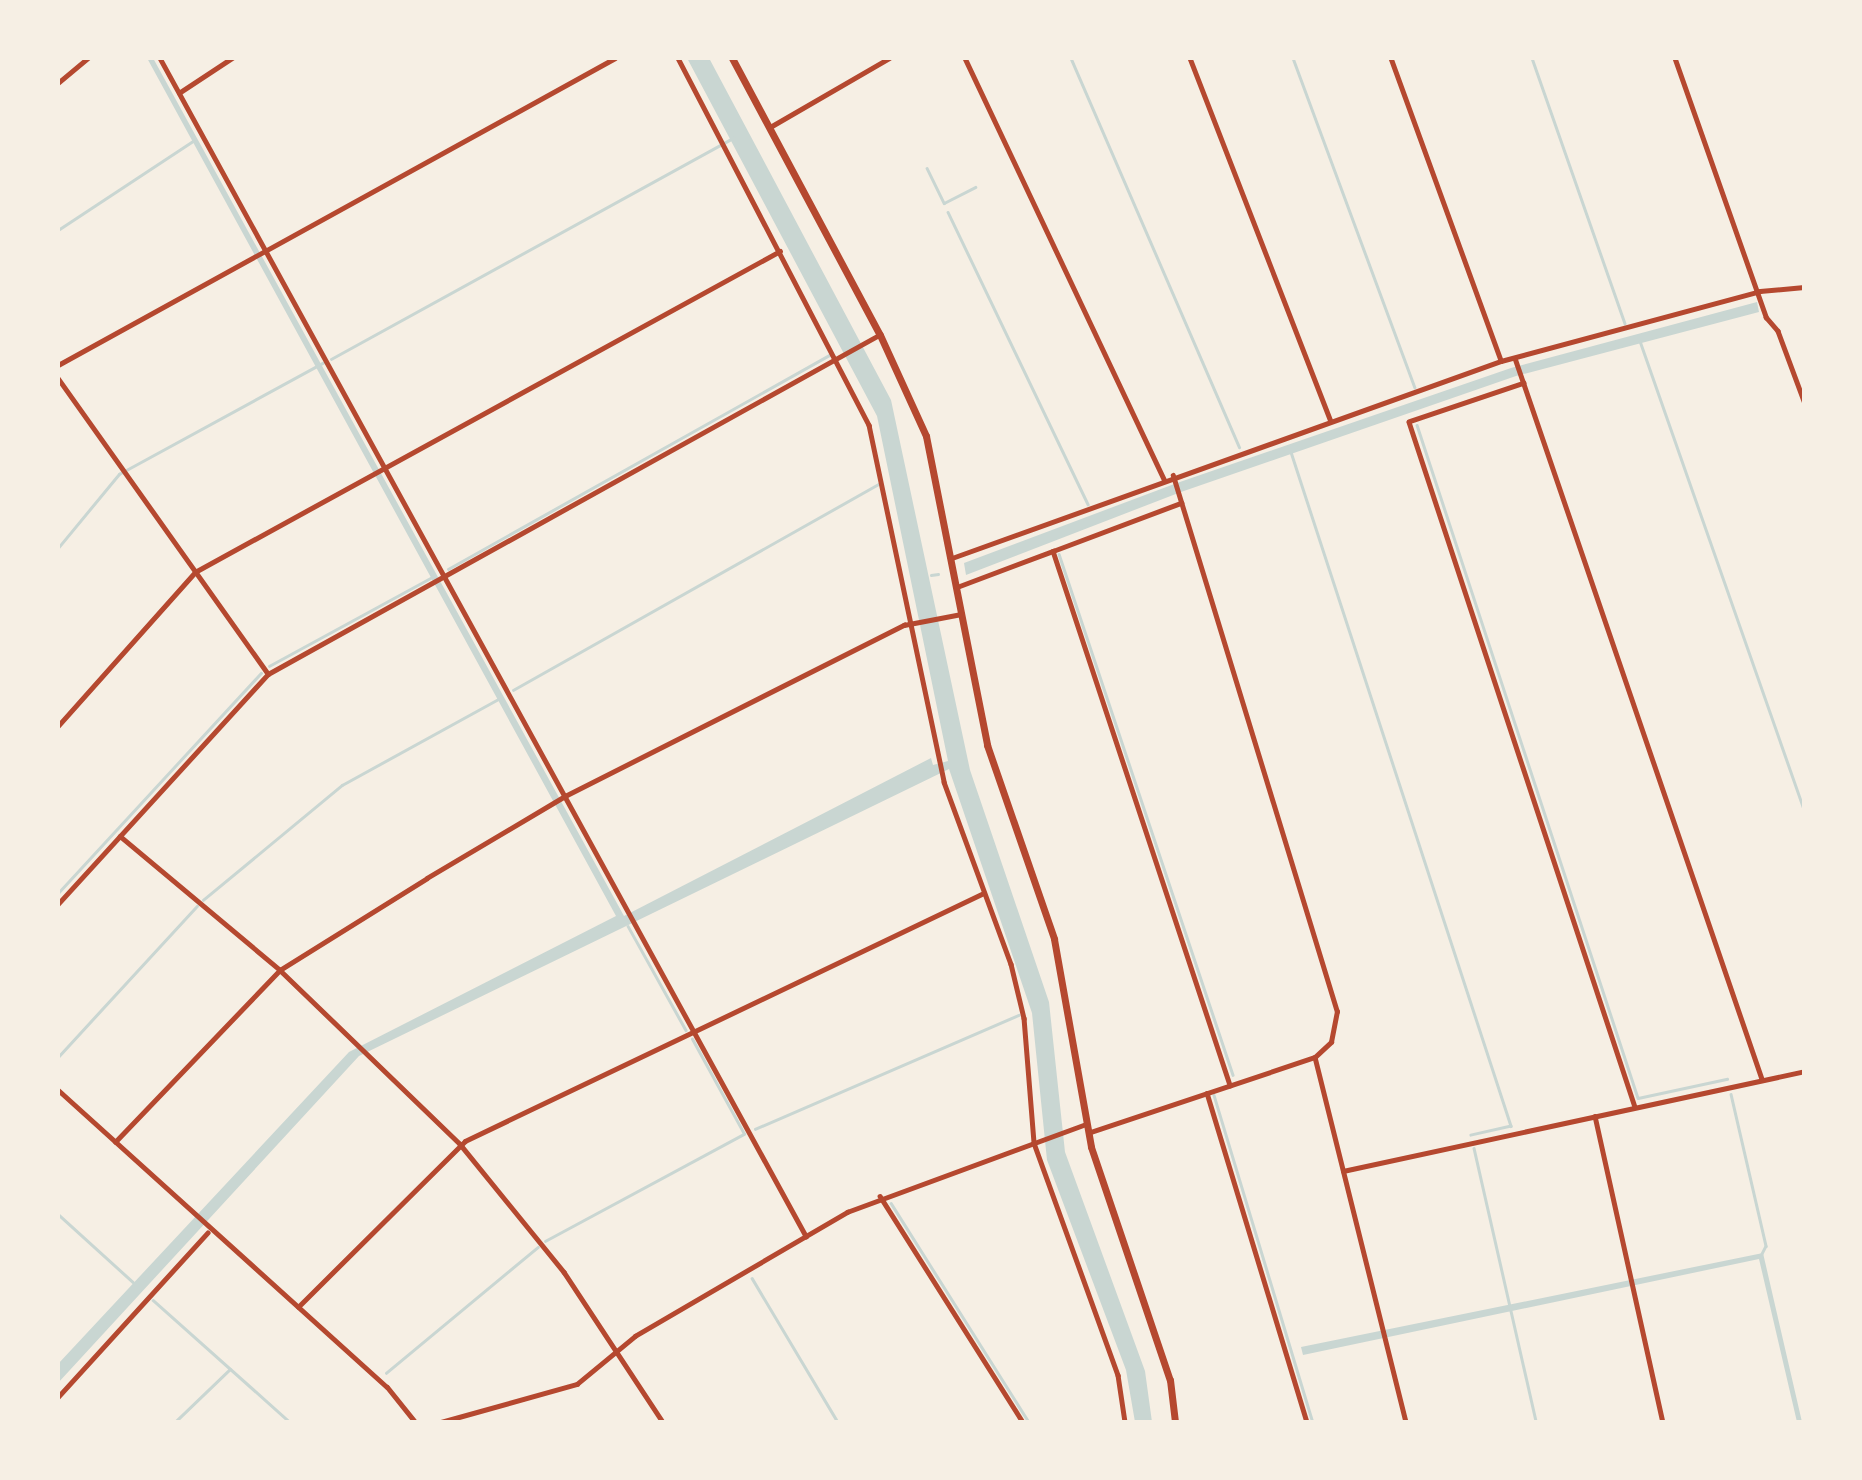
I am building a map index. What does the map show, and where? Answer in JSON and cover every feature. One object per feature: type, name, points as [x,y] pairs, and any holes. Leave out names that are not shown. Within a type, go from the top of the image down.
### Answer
[{"type":"highway","points":[[732,58],[880,335],[926,436],[987,745],[1068,993],[1087,1129],[1170,1380],[1175,1422]]},
{"type":"street","points":[[58,83],[88,58]]},
{"type":"street","points":[[160,58],[261,254],[444,576],[559,799],[628,912],[806,1236]]},
{"type":"street","points":[[179,93],[232,58]]},
{"type":"street","points":[[58,365],[615,58]]},
{"type":"street","points":[[678,58],[839,356],[877,453],[914,623],[941,771],[1024,1018],[1035,1143],[1118,1375],[1125,1422]]},
{"type":"street","points":[[965,58],[1164,479]]},
{"type":"street","points":[[1190,58],[1331,421]]},
{"type":"street","points":[[1391,58],[1501,361]]},
{"type":"street","points":[[1675,58],[1760,291],[1804,401]]},
{"type":"street","points":[[770,127],[886,59]]},
{"type":"street","points":[[58,726],[195,572],[780,251]]},
{"type":"street","points":[[952,560],[1164,479],[1501,361],[1516,360],[1760,291],[1804,287]]},
{"type":"street","points":[[58,904],[268,674],[880,335]]},
{"type":"street","points":[[1516,360],[1762,1080]]},
{"type":"street","points":[[58,378],[268,674]]},
{"type":"street","points":[[1523,380],[1409,422],[1635,1107]]},
{"type":"street","points":[[441,1422],[577,1384],[620,1349],[806,1236],[880,1196],[1070,1130],[1087,1129],[1315,1057],[1331,1042],[1337,1002],[1173,478]]},
{"type":"street","points":[[957,584],[1181,503]]},
{"type":"street","points":[[1053,551],[1230,1085]]},
{"type":"street","points":[[115,1142],[280,970],[559,799],[914,623],[961,614]]},
{"type":"street","points":[[120,836],[280,970],[460,1144],[620,1349],[663,1422]]},
{"type":"street","points":[[298,1307],[460,1144],[984,893]]},
{"type":"street","points":[[1315,1057],[1406,1422]]},
{"type":"street","points":[[1343,1171],[1804,1071]]},
{"type":"street","points":[[58,1090],[387,1387],[415,1422]]},
{"type":"street","points":[[1207,1093],[1307,1422]]},
{"type":"street","points":[[1595,1116],[1663,1422]]},
{"type":"street","points":[[880,1196],[1023,1422]]},
{"type":"street","points":[[58,1397],[206,1233]]},
{"type":"shaded area","points":[[147,58],[153,58],[624,916],[931,758],[933,765],[948,761],[877,416],[687,58],[709,58],[891,400],[970,770],[1049,1002],[1065,1152],[1145,1371],[1152,1422],[1135,1422],[1126,1370],[1047,1160],[1032,1013],[949,769],[359,1056],[58,1383],[58,1364],[349,1052],[616,916]]},
{"type":"shaded area","points":[[1757,302],[1759,312],[1516,376],[1181,492],[966,575],[964,563],[1177,483],[1511,368]]},
{"type":"shaded area","points":[[1763,1253],[1802,1422],[1797,1422],[1759,1259],[1303,1355],[1301,1347]]},
{"type":"waterway","points":[[1071,58],[1239,447]]},
{"type":"waterway","points":[[1293,58],[1415,387]]},
{"type":"waterway","points":[[1532,58],[1625,323]]},
{"type":"waterway","points":[[331,359],[733,138]]},
{"type":"waterway","points":[[58,230],[193,141]]},
{"type":"waterway","points":[[927,168],[944,203],[975,187]]},
{"type":"waterway","points":[[948,212],[1088,504]]},
{"type":"waterway","points":[[1640,341],[1804,810]]},
{"type":"waterway","points":[[448,569],[829,355]]},
{"type":"waterway","points":[[58,548],[119,474],[323,363]]},
{"type":"waterway","points":[[1417,425],[1638,1098],[1727,1079]]},
{"type":"waterway","points":[[1291,452],[1511,1126],[1471,1135]]},
{"type":"waterway","points":[[513,690],[880,483]]},
{"type":"waterway","points":[[1059,554],[1233,1075]]},
{"type":"waterway","points":[[931,575],[938,574]]},
{"type":"waterway","points":[[269,666],[432,577]]},
{"type":"waterway","points":[[58,893],[261,673]]},
{"type":"waterway","points":[[203,900],[342,785],[500,698]]},
{"type":"waterway","points":[[58,1057],[197,906]]},
{"type":"waterway","points":[[628,926],[686,1030]]},
{"type":"waterway","points":[[755,1129],[1018,1015]]},
{"type":"waterway","points":[[545,1241],[744,1134],[692,1039]]},
{"type":"waterway","points":[[1731,1094],[1766,1246],[1762,1254]]},
{"type":"waterway","points":[[1214,1095],[1313,1422]]},
{"type":"waterway","points":[[1474,1148],[1536,1422]]},
{"type":"waterway","points":[[891,1203],[1029,1422]]},
{"type":"waterway","points":[[58,1214],[133,1282]]},
{"type":"waterway","points":[[386,1373],[538,1247]]},
{"type":"waterway","points":[[752,1278],[838,1422]]},
{"type":"waterway","points":[[153,1300],[290,1422]]},
{"type":"waterway","points":[[175,1422],[230,1369]]}]
